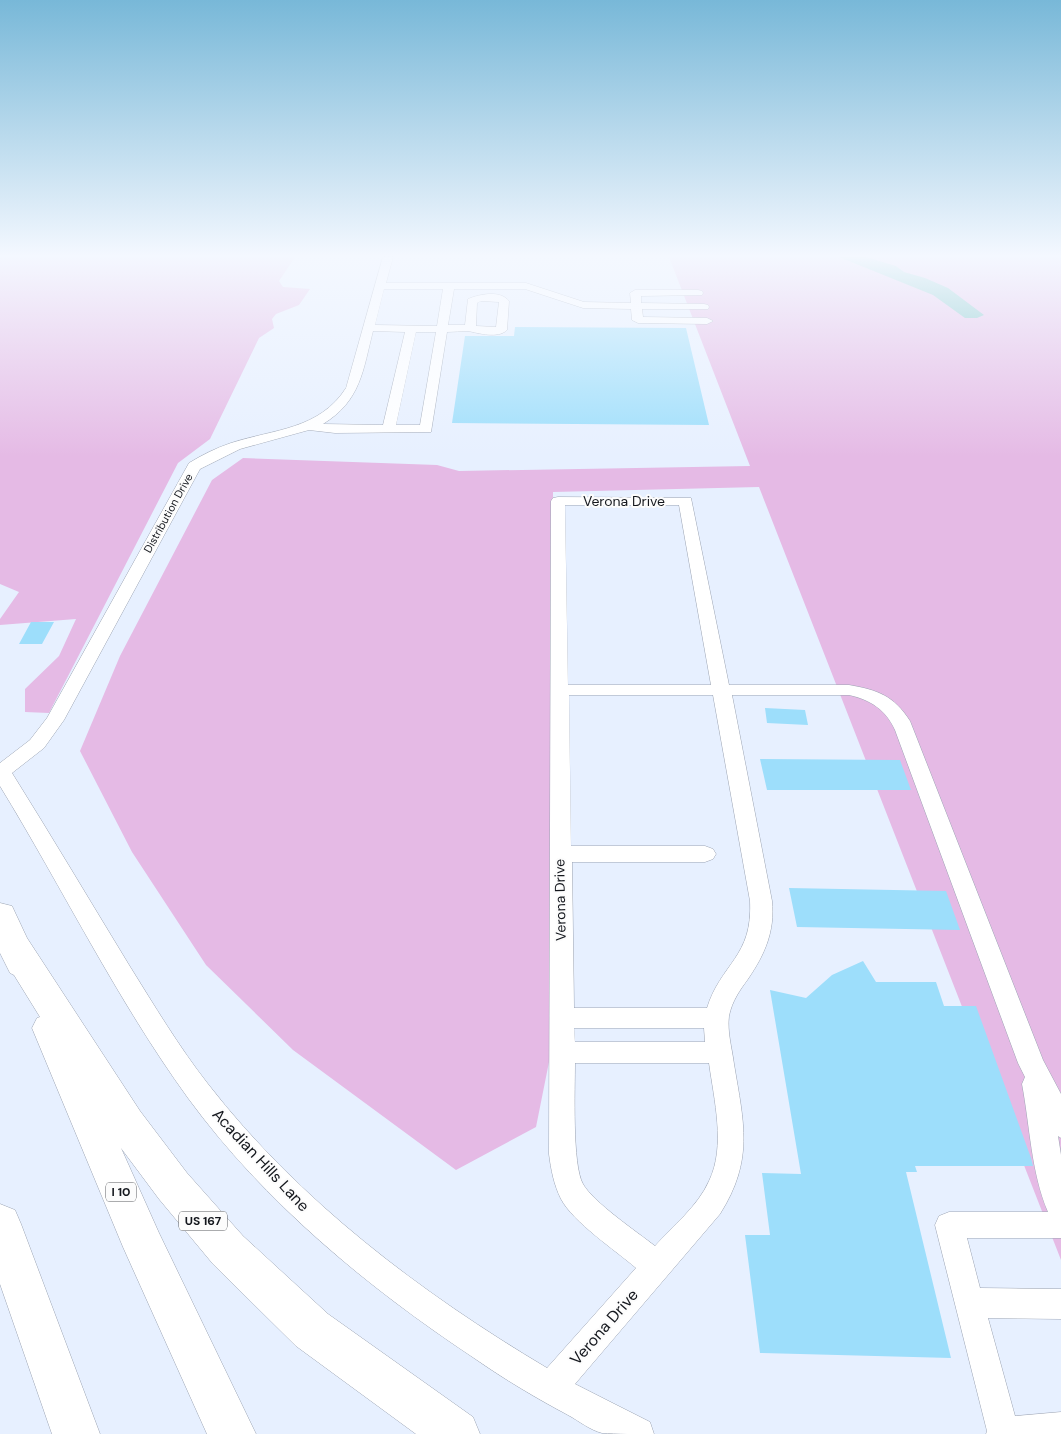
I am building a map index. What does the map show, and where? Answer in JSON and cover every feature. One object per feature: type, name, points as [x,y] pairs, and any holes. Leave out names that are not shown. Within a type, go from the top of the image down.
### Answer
[{"type":"highway","name":"I 10","points":[[8,931],[144,1247],[232,1434]]},
{"type":"highway","name":"US 167","points":[[8,931],[126,1123],[173,1186],[228,1250],[312,1330],[456,1434]]},
{"type":"highway","points":[[0,1224],[76,1434]]},
{"type":"street","name":"Distribution Drive","points":[[0,771],[37,744],[55,720],[194,466],[216,453],[308,426],[336,411],[348,398],[369,324]]},
{"type":"street","points":[[308,426],[335,428],[426,428],[443,324]]},
{"type":"street","points":[[368,328],[470,328]]},
{"type":"street","points":[[389,428],[411,328]]},
{"type":"street","name":"Verona Drive","points":[[551,1388],[657,1266],[710,1205],[724,1181],[730,1155],[730,1129],[716,1028],[717,1018],[726,988],[750,956],[759,937],[762,918],[686,501],[558,501],[563,1154],[566,1176],[572,1192],[583,1206],[657,1266]]},
{"type":"street","points":[[558,690],[849,690],[877,697],[886,702],[897,713],[906,730],[1031,1063],[1053,1104],[1061,1126]]},
{"type":"street","name":"Acadian Hills Lane","points":[[0,771],[177,1062],[216,1115],[246,1150],[285,1190],[342,1241],[421,1304],[488,1350],[551,1388],[608,1420],[638,1434]]},
{"type":"street","points":[[560,854],[705,854]]},
{"type":"street","points":[[561,1018],[717,1018]]},
{"type":"street","points":[[1031,1063],[1043,1124],[1048,1167],[1061,1208]]},
{"type":"street","points":[[1061,1225],[949,1225],[969,1303],[1061,1304]]},
{"type":"street","points":[[1003,1434],[1061,1428]]},
{"type":"lane","points":[[562,1052],[720,1053]]},
{"type":"lane","points":[[969,1303],[1003,1434]]},
{"type":"shaded area","points":[[0,324],[273,324],[274,328],[259,338],[210,439],[178,463],[49,713],[25,712],[25,689],[59,656],[76,619],[0,625],[0,619],[19,592],[0,584]]},
{"type":"shaded area","points":[[695,324],[1061,324],[1061,1260],[759,487],[553,492],[551,1052],[536,1127],[456,1170],[293,1050],[206,965],[132,852],[80,751],[120,656],[212,480],[243,458],[437,465],[459,471],[750,466]]},
{"type":"building","points":[[515,327],[686,328],[709,425],[452,423],[465,336],[514,336]]},
{"type":"building","points":[[31,622],[54,622],[42,644],[19,644]]},
{"type":"building","points":[[765,708],[805,710],[808,725],[767,723]]},
{"type":"building","points":[[760,759],[900,760],[911,790],[767,790]]},
{"type":"building","points":[[789,888],[946,891],[960,930],[797,927]]},
{"type":"building","points":[[863,961],[876,982],[936,982],[944,1006],[976,1006],[1033,1166],[915,1166],[917,1172],[906,1172],[951,1358],[760,1353],[745,1235],[770,1235],[762,1173],[801,1174],[770,990],[806,998],[832,975]]}]
